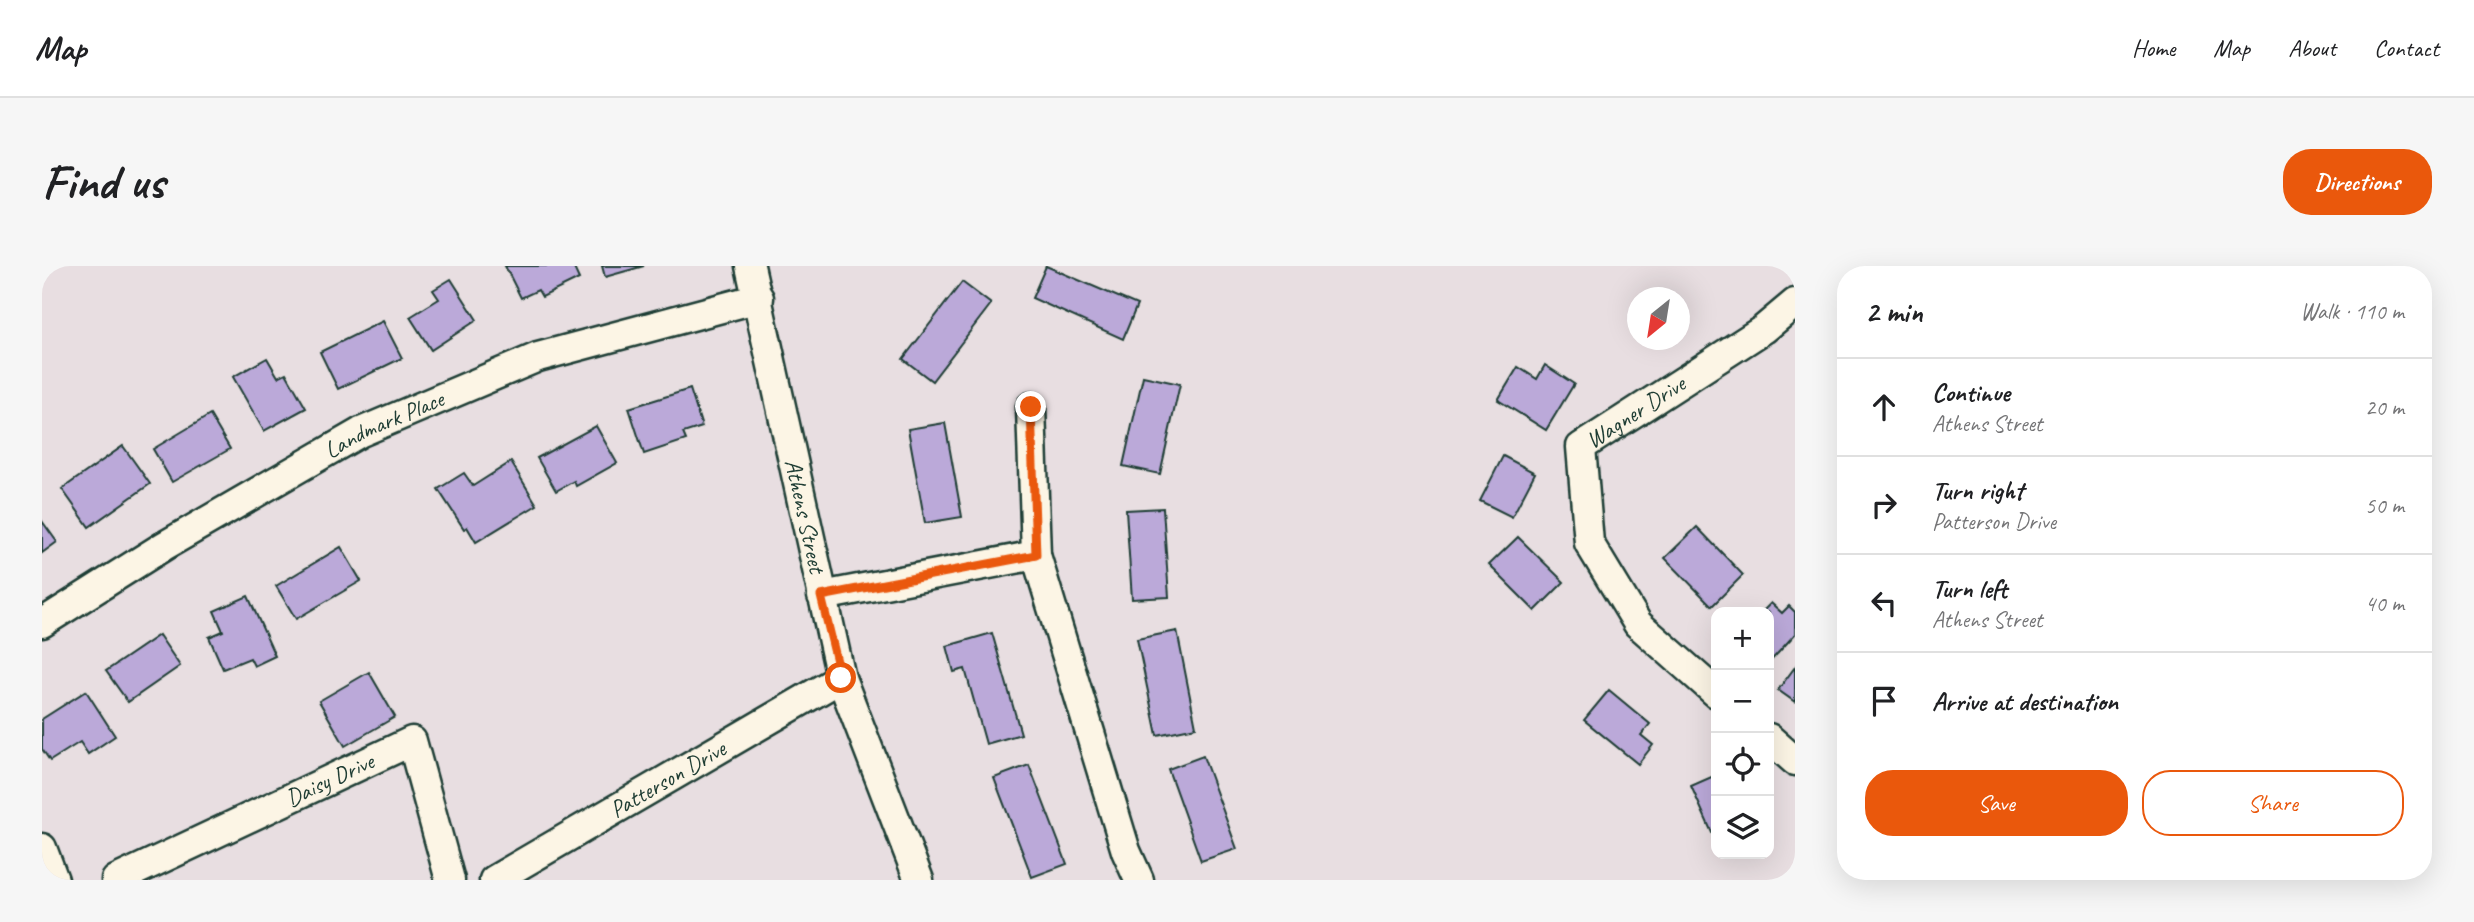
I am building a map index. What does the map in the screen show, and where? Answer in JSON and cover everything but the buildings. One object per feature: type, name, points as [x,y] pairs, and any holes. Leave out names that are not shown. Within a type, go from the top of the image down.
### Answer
[{"type":"street","name":"Athens Street","points":[[751,266],[841,678],[919,880]]},
{"type":"street","name":"Landmark Place","points":[[42,623],[164,546],[362,432],[538,356],[758,298]]},
{"type":"street","name":"Wagner Drive","points":[[1711,689],[1637,624],[1589,543],[1581,447],[1764,329],[1795,303]]},
{"type":"street","points":[[1031,407],[1036,555],[1126,851],[1139,880]]},
{"type":"street","points":[[821,596],[1036,555]]},
{"type":"street","name":"Patterson Drive","points":[[494,880],[841,678]]},
{"type":"street","name":"Daisy Drive","points":[[116,880],[412,741],[450,880]]},
{"type":"street","points":[[1774,742],[1795,761]]},
{"type":"street","points":[[42,848],[54,880]]},
{"type":"route","points":[[841,678],[821,596],[1036,555],[1031,407]]}]
